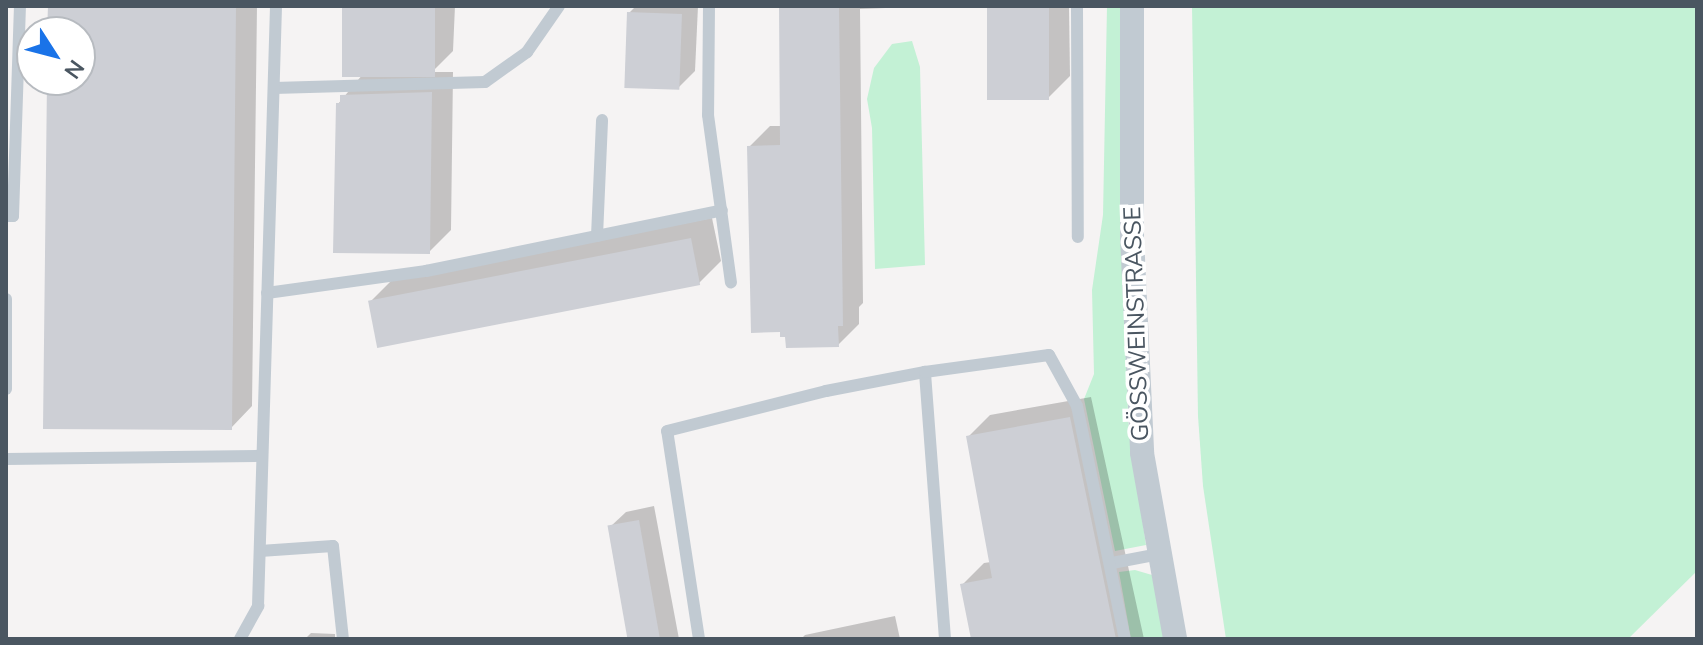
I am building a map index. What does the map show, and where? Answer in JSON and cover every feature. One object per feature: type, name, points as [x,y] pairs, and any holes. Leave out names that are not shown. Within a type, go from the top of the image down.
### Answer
[{"type":"street","name":"GÖSSWEINSTRASSE","points":[[1132,6],[1132,237],[1142,453],[1175,639]]},
{"type":"lane","points":[[6,216],[13,216],[20,6]]},
{"type":"lane","points":[[240,639],[258,606],[276,6]]},
{"type":"lane","points":[[274,88],[485,82],[527,52],[559,6]]},
{"type":"lane","points":[[709,6],[708,115],[731,282]]},
{"type":"lane","points":[[1077,6],[1078,237]]},
{"type":"lane","points":[[597,236],[602,120]]},
{"type":"lane","points":[[267,293],[426,271],[722,210]]},
{"type":"lane","points":[[6,299],[6,389]]},
{"type":"lane","points":[[699,639],[667,431],[826,391],[925,372],[1049,355],[1077,406],[1112,563],[1125,639]]},
{"type":"lane","points":[[925,372],[936,564],[945,639]]},
{"type":"lane","points":[[6,459],[262,456]]},
{"type":"lane","points":[[260,551],[333,546],[343,639]]},
{"type":"lane","points":[[1112,563],[1159,554]]},
{"type":"green space","points":[[1107,6],[1122,6],[1128,420],[1146,545],[1115,551],[1084,399],[1094,374],[1092,290],[1103,215]]},
{"type":"green space","points":[[1192,6],[1697,6],[1697,571],[1628,639],[1226,639],[1203,486],[1198,416]]},
{"type":"green space","points":[[912,41],[920,67],[925,265],[875,269],[872,128],[867,99],[874,68],[892,44]]},
{"type":"green space","points":[[1135,570],[1152,575],[1165,639],[1131,639],[1119,572]]},
{"type":"building","points":[[48,6],[236,6],[232,430],[43,429],[47,96],[96,96],[96,16],[48,16]]},
{"type":"building","points":[[342,6],[435,6],[435,77],[342,77]]},
{"type":"building","points":[[779,6],[839,6],[843,326],[838,326],[839,347],[786,348],[785,337],[780,337],[780,332],[751,333],[747,146],[780,145]]},
{"type":"building","points":[[987,6],[1049,6],[1049,100],[987,100]]},
{"type":"building","points":[[627,12],[682,14],[679,90],[624,88]]},
{"type":"building","points":[[432,92],[430,254],[333,253],[336,103],[340,103],[340,95]]},
{"type":"building","points":[[691,238],[700,285],[377,348],[368,301]]},
{"type":"building","points":[[1070,417],[1116,639],[971,639],[960,584],[992,578],[966,436]]},
{"type":"building","points":[[639,520],[660,639],[627,639],[607,526]]}]
